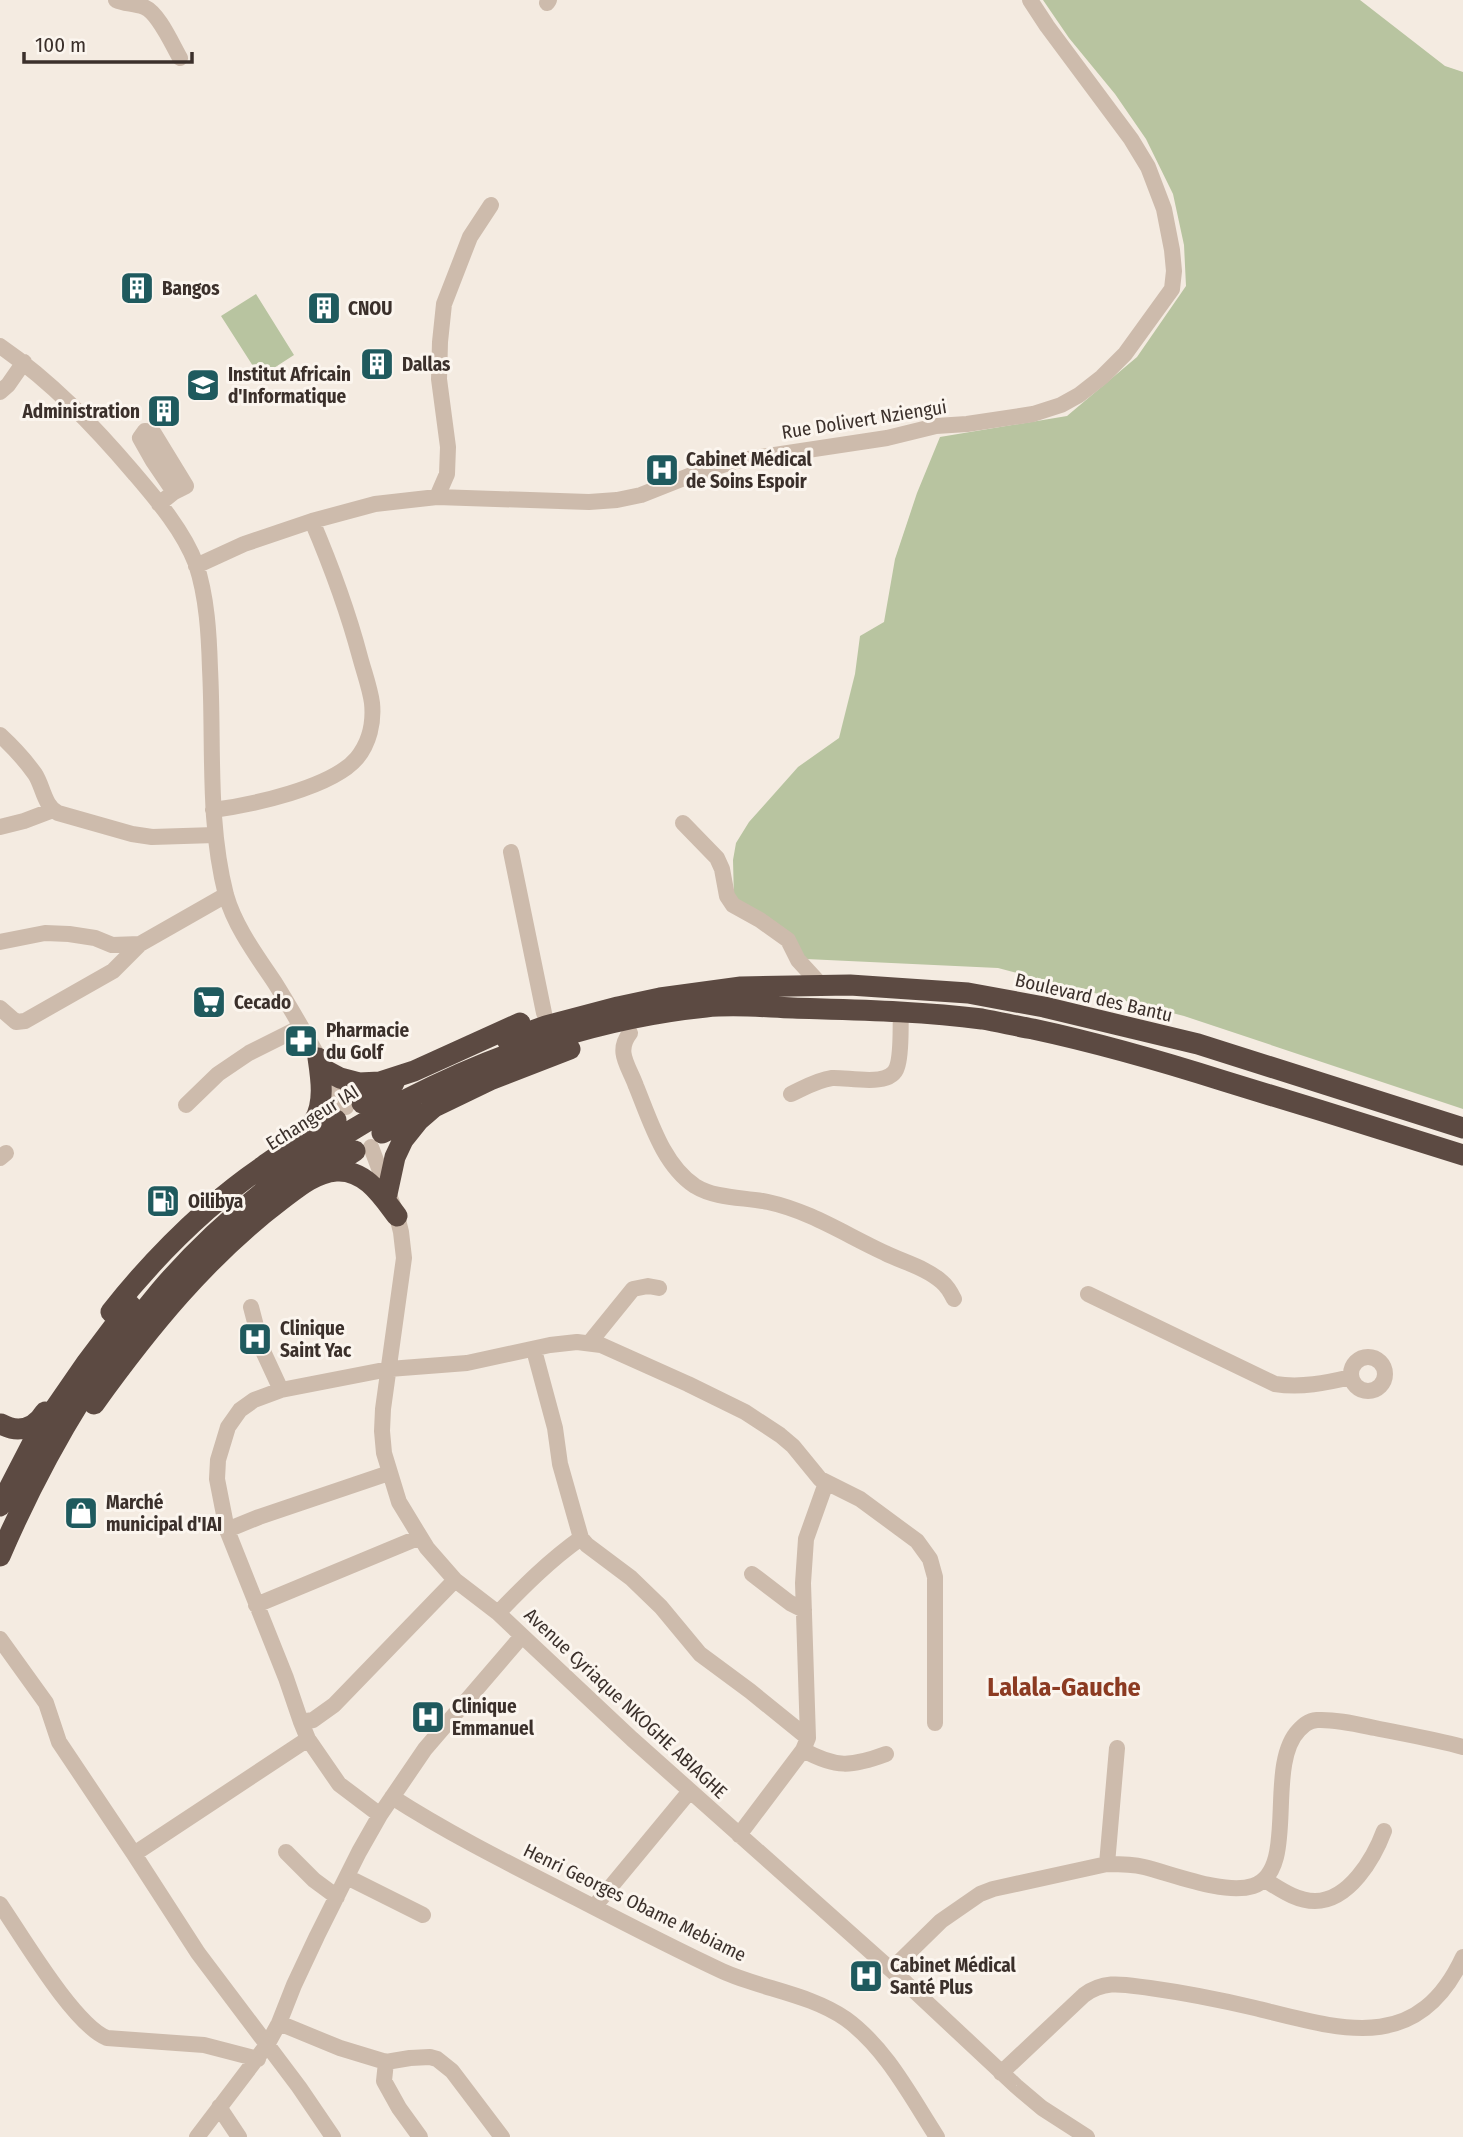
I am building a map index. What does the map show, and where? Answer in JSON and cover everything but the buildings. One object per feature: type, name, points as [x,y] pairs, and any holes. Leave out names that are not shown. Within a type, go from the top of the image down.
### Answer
[{"type":"highway","points":[[288,1149],[313,1123],[319,1111],[326,1072],[347,1080],[380,1082],[414,1071],[544,1013],[627,990],[701,980],[765,976],[820,984]]},
{"type":"highway","name":"Boulevard des Bantu","points":[[706,999],[741,987],[820,984],[968,993],[1044,1007],[1198,1044],[1463,1128]]},
{"type":"highway","points":[[706,999],[983,1019],[1141,1055],[1463,1154]]},
{"type":"highway","name":"Echangeur IAI","points":[[67,1396],[128,1332],[205,1243],[258,1196],[322,1148],[403,1101],[501,1056],[567,1035],[706,999]]},
{"type":"highway","points":[[13,1526],[84,1418],[178,1296],[214,1257],[296,1189],[369,1144],[478,1085],[591,1042],[695,1020],[824,1009]]},
{"type":"highway","points":[[0,1556],[36,1479],[81,1351],[135,1282],[207,1210],[261,1168],[348,1110],[414,1071]]},
{"type":"highway","points":[[385,1188],[403,1140],[434,1107]]},
{"type":"highway","points":[[318,1175],[336,1171],[360,1177],[382,1195],[397,1216]]},
{"type":"highway","points":[[0,1506],[42,1421],[67,1396]]},
{"type":"highway","points":[[1,1423],[15,1429],[42,1421]]},
{"type":"street","points":[[116,0],[150,10],[180,58]]},
{"type":"street","name":"Rue Dolivert Nziengui","points":[[196,566],[244,544],[375,504],[436,497],[589,502],[617,500],[640,495],[735,461],[887,438],[936,426],[967,425],[1033,414],[1061,405],[1079,395],[1125,355],[1172,289],[1172,250],[1164,209],[1147,167],[1131,139],[1030,0]]},
{"type":"street","points":[[436,497],[447,474],[448,461],[439,379],[444,304],[470,237],[491,205]]},
{"type":"street","points":[[0,346],[24,362],[54,388],[96,430],[159,504],[188,548],[196,566],[206,624],[210,668],[213,810],[226,895],[242,930],[348,1110]]},
{"type":"street","points":[[0,392],[24,362]]},
{"type":"street","points":[[159,504],[174,492]]},
{"type":"street","points":[[213,810],[253,803],[319,782],[356,760],[369,738],[372,703],[366,677],[338,580],[312,522]]},
{"type":"street","points":[[0,736],[16,750],[34,774],[53,810]]},
{"type":"street","points":[[0,827],[53,810],[132,834],[215,835]]},
{"type":"street","points":[[683,823],[720,864],[727,896],[733,905],[788,940],[798,960],[820,984]]},
{"type":"street","points":[[512,852],[544,1013]]},
{"type":"street","points":[[0,1008],[16,1022],[25,1021],[113,971],[140,944],[226,895]]},
{"type":"street","points":[[0,942],[45,933],[82,936],[113,945],[140,944]]},
{"type":"street","points":[[791,1094],[831,1078],[884,1079],[893,1076],[898,1067],[901,1013]]},
{"type":"street","points":[[186,1105],[228,1067],[249,1053],[301,1027]]},
{"type":"street","points":[[630,1033],[621,1048],[627,1064],[658,1138],[685,1178],[708,1193],[769,1202],[840,1229],[871,1247],[928,1272],[942,1282],[954,1299]]},
{"type":"street","points":[[374,1109],[379,1116],[382,1124],[369,1144],[345,1146],[339,1140],[335,1133],[348,1110],[374,1109]]},
{"type":"street","name":"Avenue Cyriaque NKOGHE ABIAGHE","points":[[369,1144],[397,1216],[404,1258],[382,1431],[389,1473],[399,1502],[420,1537],[455,1580],[498,1613],[1001,2073],[1042,2108],[1087,2137]]},
{"type":"street","points":[[590,1342],[633,1289],[648,1286],[659,1288]]},
{"type":"street","points":[[1088,1294],[1275,1384],[1322,1384],[1351,1377]]},
{"type":"street","points":[[251,1307],[262,1349],[281,1390]]},
{"type":"street","points":[[380,1815],[339,1784],[308,1739],[227,1530],[218,1479],[218,1460],[228,1427],[240,1410],[254,1400],[281,1390],[389,1369],[467,1363],[550,1345],[590,1342],[745,1412],[793,1446],[820,1479],[860,1499],[917,1541],[930,1559],[934,1577],[935,1723]]},
{"type":"street","points":[[534,1350],[555,1428],[560,1464],[581,1538],[587,1545],[631,1578],[661,1607],[700,1654],[750,1691],[821,1760],[835,1764],[860,1763],[886,1754]]},
{"type":"street","points":[[227,1530],[389,1473]]},
{"type":"street","points":[[739,1835],[805,1744],[803,1583],[806,1539],[826,1483]]},
{"type":"street","points":[[256,1605],[420,1537]]},
{"type":"street","points":[[498,1613],[517,1591],[581,1538]]},
{"type":"street","points":[[752,1574],[804,1610]]},
{"type":"street","points":[[301,1722],[313,1720],[334,1705],[455,1580]]},
{"type":"street","points":[[197,2137],[267,2045],[337,1897],[380,1815],[425,1749],[522,1636]]},
{"type":"street","points":[[0,1639],[46,1703],[59,1742],[198,1953],[332,2137]]},
{"type":"street","points":[[891,1970],[941,1921],[993,1889],[1107,1864],[1144,1867],[1174,1877],[1225,1887],[1254,1886],[1265,1880],[1273,1868],[1279,1848],[1281,1776],[1287,1749],[1294,1735],[1306,1723],[1316,1720],[1351,1723],[1463,1747]]},
{"type":"street","points":[[134,1854],[308,1739]]},
{"type":"street","points":[[1107,1864],[1116,1748]]},
{"type":"street","points":[[594,1907],[690,1791]]},
{"type":"street","name":"Henri Georges Obame Mebiame","points":[[393,1797],[436,1826],[727,1973],[824,2007],[846,2020],[890,2065],[937,2137]]},
{"type":"street","points":[[1265,1880],[1284,1892],[1303,1899],[1317,1901],[1334,1896],[1365,1869],[1376,1852],[1384,1831]]},
{"type":"street","points":[[286,1852],[314,1880],[337,1897]]},
{"type":"street","points":[[347,1877],[423,1915]]},
{"type":"street","points":[[0,1904],[74,2010],[99,2035],[107,2038],[212,2047],[258,2059]]},
{"type":"street","points":[[1001,2073],[1084,1995],[1107,1984],[1182,1993],[1334,2027],[1360,2029],[1388,2026],[1415,2015],[1439,1997],[1463,1957]]},
{"type":"street","points":[[279,2023],[341,2048],[386,2062],[430,2057],[446,2064],[502,2137]]},
{"type":"street","points":[[386,2062],[384,2081],[420,2137]]},
{"type":"street","points":[[219,2107],[239,2137]]},
{"type":"green space","points":[[1043,0],[1360,0],[1445,66],[1463,72],[1463,1109],[1184,1016],[998,968],[806,959],[734,900],[733,860],[736,843],[749,822],[798,767],[839,738],[855,674],[860,636],[884,622],[895,559],[917,493],[940,437],[1067,416],[1137,357],[1186,286],[1184,245],[1173,194],[1146,139]]},
{"type":"green space","points":[[256,294],[294,355],[260,377],[221,316]]},
{"type":"place","name":"Bangos","points":[[137,288]]},
{"type":"place","name":"CNOU","points":[[324,308]]},
{"type":"place","name":"Dallas","points":[[377,364]]},
{"type":"place","name":"Institut Africain d'Informatique","points":[[203,385]]},
{"type":"place","name":"Administration","points":[[164,411]]},
{"type":"place","name":"Cabinet Médical de Soins Espoir","points":[[662,470]]},
{"type":"place","name":"Cecado","points":[[209,1002]]},
{"type":"place","name":"Pharmacie du Golf","points":[[301,1041]]},
{"type":"place","name":"Oilibya","points":[[163,1201]]},
{"type":"place","name":"Clinique Saint Yac","points":[[255,1339]]},
{"type":"place","name":"Marché municipal d'IAI","points":[[81,1513]]},
{"type":"place","name":"Clinique Emmanuel","points":[[428,1717]]},
{"type":"place","name":"Cabinet Médical Santé Plus","points":[[866,1976]]},
{"type":"district","name":"Lalala-Gauche","points":[[1064,1687]]}]
